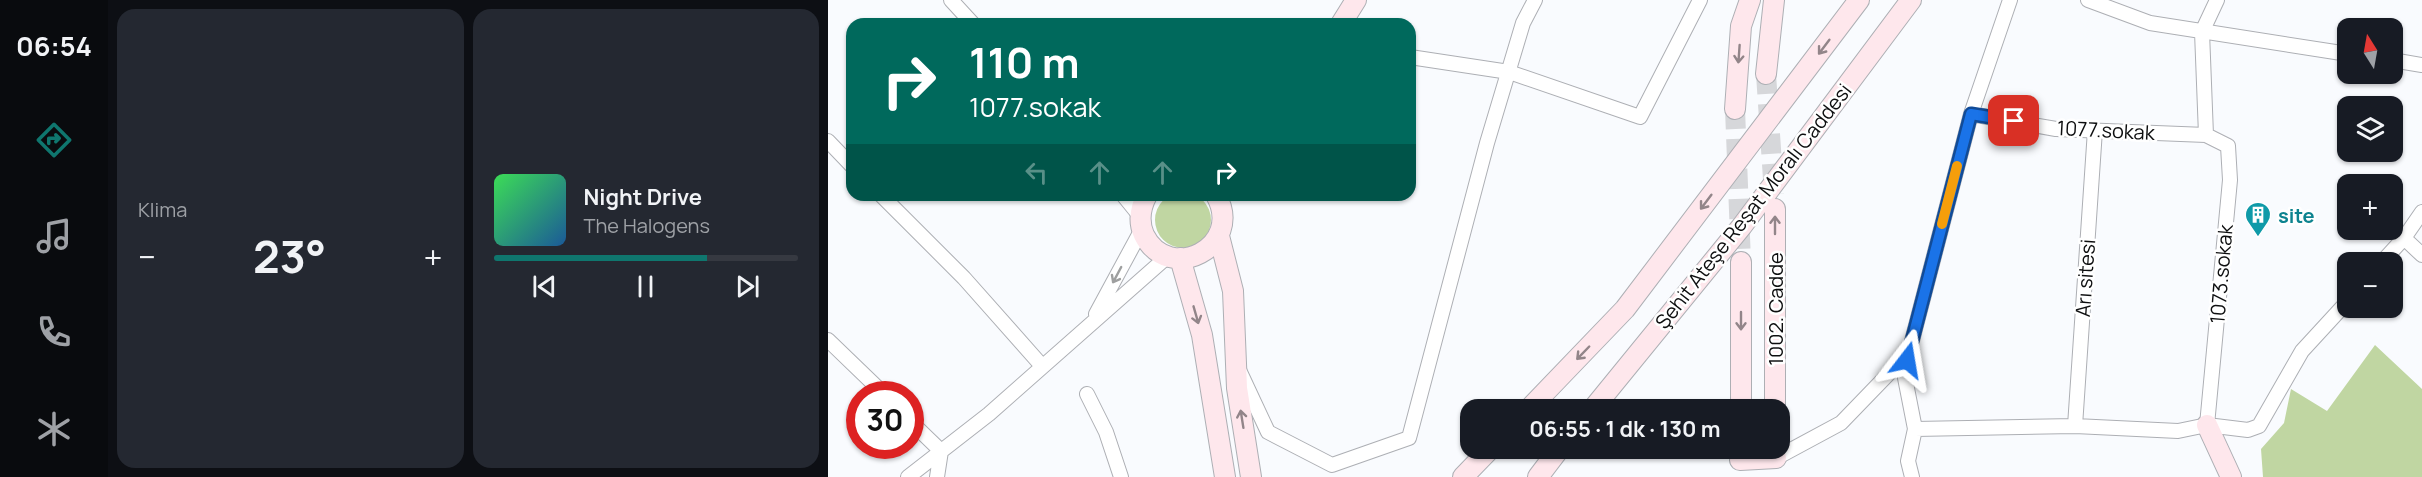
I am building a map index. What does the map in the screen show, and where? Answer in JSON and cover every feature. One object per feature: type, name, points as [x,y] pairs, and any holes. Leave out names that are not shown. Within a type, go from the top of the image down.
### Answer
[{"type":"main road","points":[[1345,18],[1356,0]]},
{"type":"main road","points":[[1735,109],[1741,26],[1750,0]]},
{"type":"main road","points":[[1766,74],[1774,0]]},
{"type":"main road","points":[[1539,399],[1625,309],[1859,0]]},
{"type":"main road","name":"Şehit Ateşe Reşat Moralı Caddesi","points":[[1601,399],[1742,226],[1911,0]]},
{"type":"main road","points":[[1143,201],[1141,223],[1147,241],[1156,250],[1174,257],[1203,253],[1219,236],[1222,225],[1221,201]]},
{"type":"main road","name":"1002. Cadde","points":[[1775,209],[1775,399]]},
{"type":"main road","points":[[1219,236],[1233,291],[1237,388],[1251,477]]},
{"type":"main road","points":[[1174,257],[1202,335],[1225,477]]},
{"type":"main road","name":"1002. Cadde","points":[[1741,262],[1741,399]]},
{"type":"main road","points":[[2207,425],[2231,477]]},
{"type":"main road","points":[[1463,477],[1480,459]]},
{"type":"main road","points":[[1538,477],[1552,459]]},
{"type":"main road","points":[[1740,462],[1776,461]]},
{"type":"street","points":[[951,0],[968,18]]},
{"type":"street","points":[[1236,363],[1268,432],[1332,465],[1409,438],[1487,143],[1523,23],[1535,0]]},
{"type":"street","points":[[1416,58],[1509,72],[1640,117],[1700,0]]},
{"type":"street","points":[[1911,477],[1908,461],[1915,429],[1905,378],[1907,360],[1971,114],[2010,0]]},
{"type":"street","points":[[2088,0],[2150,23],[2337,52]]},
{"type":"street","points":[[2206,135],[2202,32],[2217,0]]},
{"type":"street","points":[[2403,62],[2422,65]]},
{"type":"street","name":"1077.sokak","points":[[1971,114],[2056,129],[2206,135]]},
{"type":"street","name":"Arı sitesi","points":[[2076,426],[2095,130]]},
{"type":"street","name":"1073.sokak","points":[[2206,135],[2228,146],[2230,180],[2207,425]]},
{"type":"street","points":[[830,148],[846,161]]},
{"type":"street","points":[[888,201],[964,278],[1042,366]]},
{"type":"street","points":[[1092,322],[1141,223],[1127,201]]},
{"type":"street","points":[[2391,252],[2422,212]]},
{"type":"street","points":[[2404,238],[2422,255]]},
{"type":"street","points":[[908,477],[989,414],[1092,322],[1174,257]]},
{"type":"street","points":[[1915,429],[2076,426],[2178,432],[2207,425],[2248,430],[2259,426],[2302,351],[2337,313]]},
{"type":"street","points":[[828,340],[871,381]]},
{"type":"street","points":[[1776,461],[1841,423],[1898,364],[1907,360]]},
{"type":"street","points":[[1087,394],[1106,432],[1120,477]]},
{"type":"street","points":[[924,435],[941,451]]},
{"type":"street","points":[[937,477],[941,451]]},
{"type":"green space","points":[[1162,201],[1204,201],[1210,215],[1209,231],[1203,240],[1194,246],[1183,248],[1172,246],[1163,240],[1157,231],[1155,220],[1157,209]]},
{"type":"green space","points":[[2375,345],[2422,389],[2422,477],[2263,477],[2261,449],[2284,423],[2291,389],[2327,411]]},
{"type":"tunnel","points":[[1766,74],[1774,194]]},
{"type":"tunnel","points":[[1735,109],[1741,262]]},
{"type":"slow traffic","points":[[1942,224],[1957,166]]},
{"type":"place","name":"site","points":[[2258,238]]},
{"type":"route","points":[[1907,360],[1971,114],[2014,121]]}]
